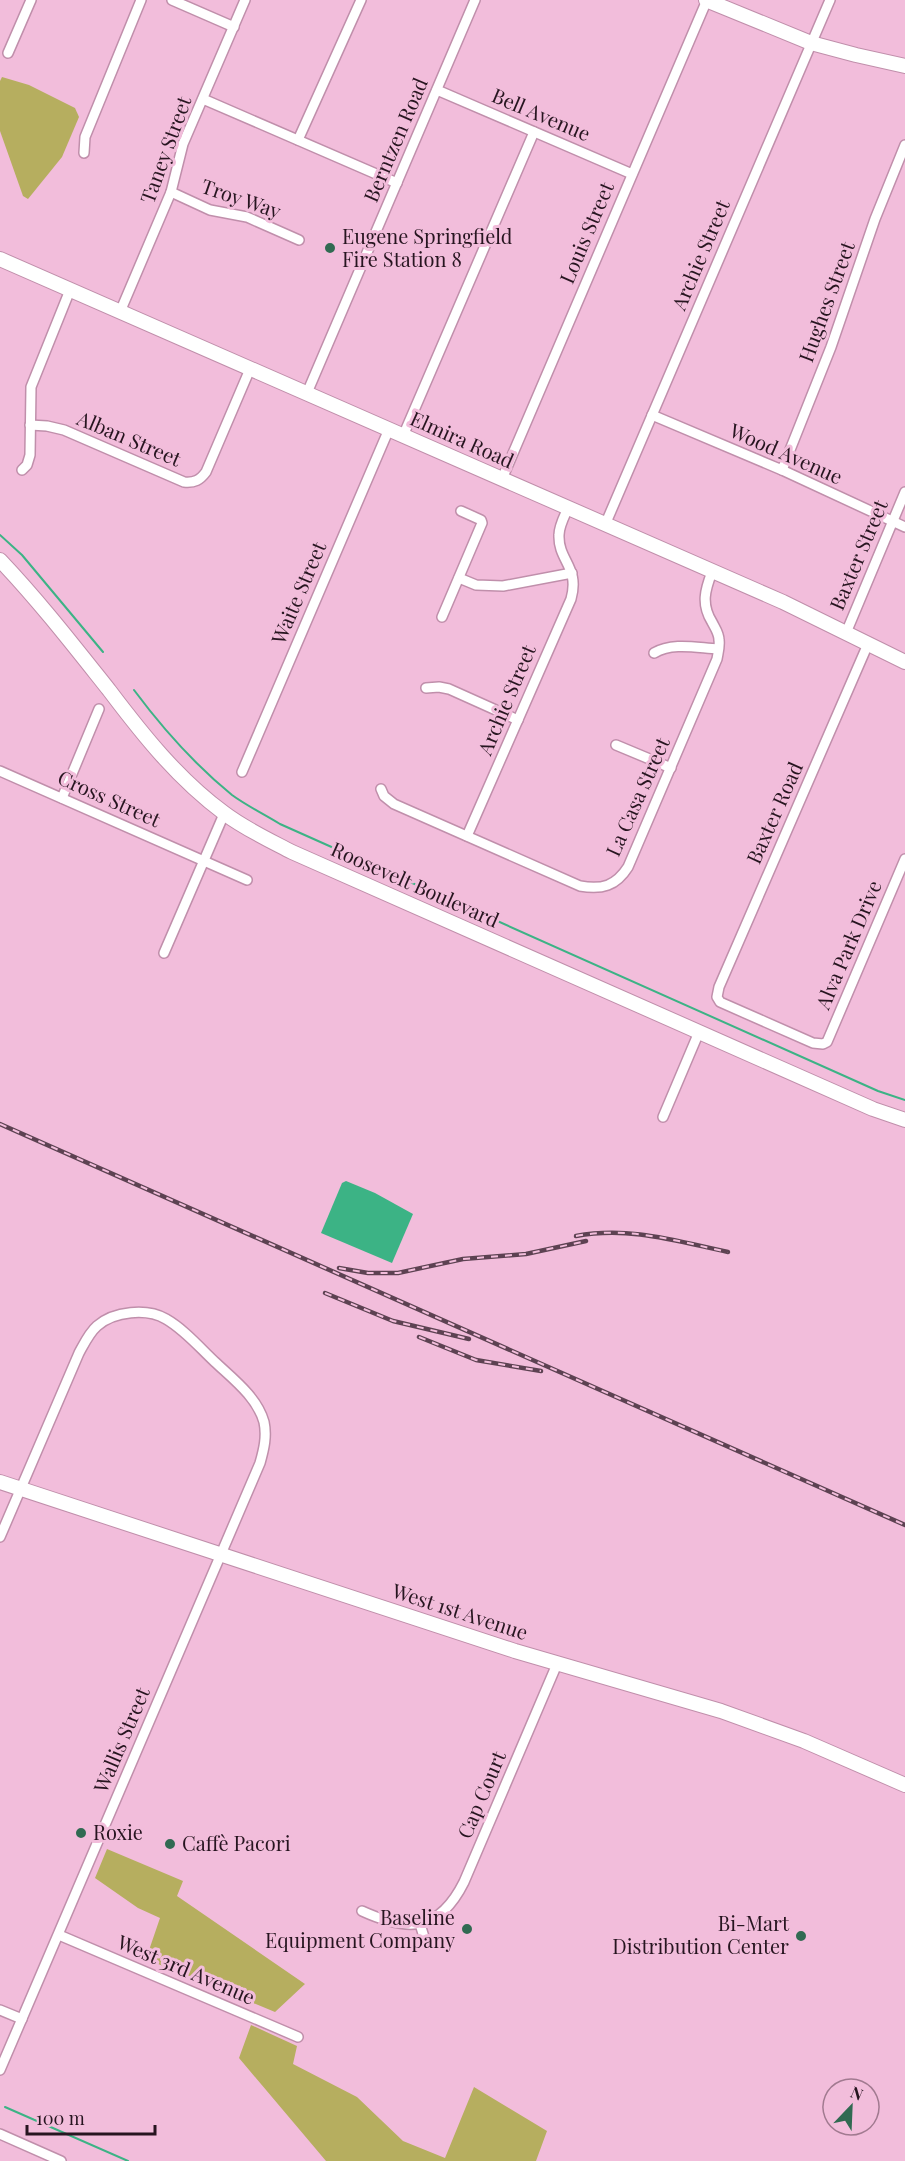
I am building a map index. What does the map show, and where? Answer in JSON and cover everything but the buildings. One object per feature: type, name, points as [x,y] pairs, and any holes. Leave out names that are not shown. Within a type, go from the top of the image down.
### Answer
[{"type":"street","points":[[8,52],[31,0]]},
{"type":"street","points":[[84,153],[85,137],[141,0]]},
{"type":"street","points":[[172,0],[234,27]]},
{"type":"street","name":"Taney Street","points":[[120,312],[171,192],[181,151],[245,0]]},
{"type":"street","points":[[298,140],[361,0]]},
{"type":"street","name":"Berntzen Road","points":[[307,393],[475,0]]},
{"type":"street","points":[[707,0],[811,43],[856,56],[905,66]]},
{"type":"street","name":"Louis Street","points":[[502,479],[707,0]]},
{"type":"street","name":"Archie Street","points":[[605,525],[830,0]]},
{"type":"street","name":"Bell Avenue","points":[[437,90],[632,174]]},
{"type":"street","points":[[203,99],[397,183]]},
{"type":"street","points":[[403,436],[534,132]]},
{"type":"street","name":"Hughes Street","points":[[782,470],[831,347],[869,237],[905,146]]},
{"type":"street","name":"Troy Way","points":[[171,192],[215,211],[247,217],[299,240]]},
{"type":"street","name":"Elmira Road","points":[[0,259],[794,608],[905,662]]},
{"type":"street","points":[[22,470],[30,455],[32,383],[70,290]]},
{"type":"street","name":"Alban Street","points":[[30,425],[64,430],[184,482],[195,482],[206,472],[250,369]]},
{"type":"street","name":"Wood Avenue","points":[[652,415],[782,470],[905,527]]},
{"type":"street","name":"Waite Street","points":[[242,772],[389,429]]},
{"type":"street","name":"Baxter Street","points":[[846,633],[905,492]]},
{"type":"street","name":"Archie Street","points":[[467,837],[571,599],[574,581],[560,546],[559,535],[568,508]]},
{"type":"street","points":[[442,617],[482,523],[482,520],[461,511]]},
{"type":"street","name":"Roosevelt Boulevard","points":[[0,560],[26,587],[157,751],[186,781],[224,814],[292,852],[873,1109],[905,1119]]},
{"type":"street","name":"La Casa Street","points":[[381,789],[389,801],[394,804],[580,886],[594,889],[614,884],[628,867],[715,667],[719,640],[705,604],[706,587],[712,572]]},
{"type":"street","points":[[459,578],[476,585],[511,585],[572,573]]},
{"type":"street","name":"Baxter Road","points":[[823,1044],[813,1043],[720,1002],[717,997],[718,987],[868,644]]},
{"type":"street","points":[[654,653],[675,646],[718,649]]},
{"type":"street","points":[[426,688],[449,689],[518,720]]},
{"type":"street","points":[[62,798],[99,709]]},
{"type":"street","points":[[616,744],[671,768]]},
{"type":"street","name":"Cross Street","points":[[0,771],[247,880]]},
{"type":"street","points":[[164,953],[224,814]]},
{"type":"street","name":"Alva Park Drive","points":[[823,1044],[831,1035],[905,859]]},
{"type":"street","points":[[663,1117],[699,1032]]},
{"type":"street","name":"Wallis Street","points":[[0,2070],[260,1463],[266,1436],[263,1421],[254,1401],[243,1389],[165,1318],[147,1313],[127,1313],[108,1318],[96,1327],[79,1353],[21,1489]]},
{"type":"street","name":"West 1st Avenue","points":[[0,1482],[557,1664],[711,1707],[763,1725],[905,1785]]},
{"type":"street","points":[[0,1537],[21,1489]]},
{"type":"street","name":"Cap Court","points":[[420,1924],[442,1911],[460,1890],[557,1664]]},
{"type":"street","points":[[362,1911],[393,1923],[420,1924],[424,1937]]},
{"type":"street","name":"West 3rd Avenue","points":[[58,1935],[298,2037]]},
{"type":"street","points":[[0,2010],[22,2019]]},
{"type":"street","points":[[0,2134],[61,2161]]},
{"type":"shaded area","points":[[2,77],[29,85],[75,108],[79,117],[62,157],[28,199],[23,196],[0,131],[0,81]]},
{"type":"shaded area","points":[[346,1181],[375,1193],[413,1214],[392,1263],[321,1233],[342,1183]]},
{"type":"shaded area","points":[[107,1849],[183,1881],[177,1896],[305,1984],[275,2012],[146,1959],[160,1918],[138,1908],[95,1878]]},
{"type":"shaded area","points":[[251,2025],[297,2046],[293,2064],[357,2097],[403,2141],[445,2158],[474,2087],[547,2131],[536,2161],[326,2161],[239,2058]]},
{"type":"waterway","points":[[0,535],[22,555],[103,652]]},
{"type":"waterway","points":[[134,690],[168,732],[205,771],[232,795],[280,824],[878,1091],[905,1100]]},
{"type":"waterway","points":[[5,2107],[128,2161]]},
{"type":"railway","points":[[0,1124],[905,1525]]},
{"type":"railway","points":[[576,1236],[596,1233],[634,1234],[671,1239],[728,1252]]},
{"type":"railway","points":[[339,1268],[368,1273],[398,1273],[463,1259],[526,1254],[586,1241]]},
{"type":"railway","points":[[325,1293],[393,1321],[469,1339]]},
{"type":"railway","points":[[419,1337],[476,1360],[541,1371]]},
{"type":"place","name":"Eugene Springfield Fire Station 8","points":[[330,248]]},
{"type":"place","name":"Roxie","points":[[81,1833]]},
{"type":"place","name":"Caffè Pacori","points":[[170,1844]]},
{"type":"place","name":"Baseline Equipment Company","points":[[467,1929]]},
{"type":"place","name":"Bi-Mart Distribution Center","points":[[801,1936]]}]
